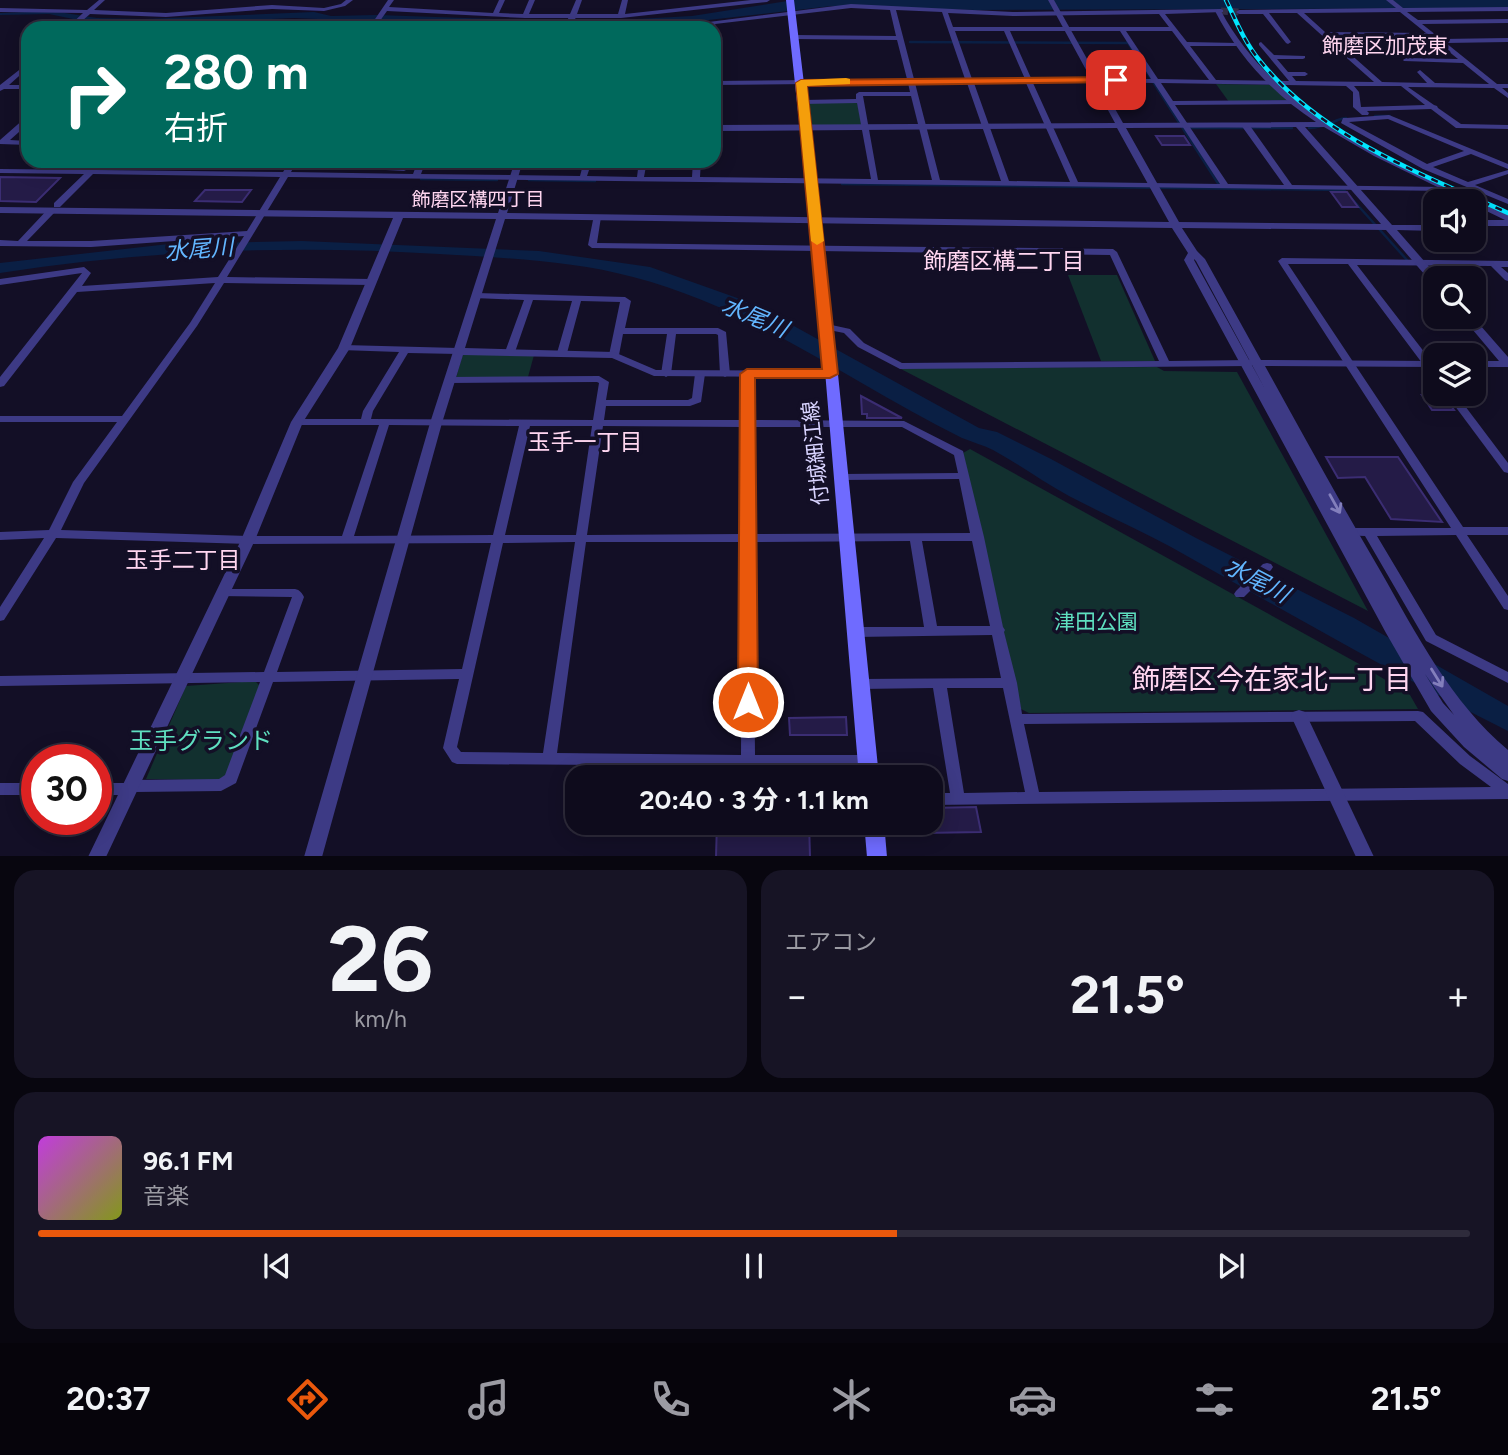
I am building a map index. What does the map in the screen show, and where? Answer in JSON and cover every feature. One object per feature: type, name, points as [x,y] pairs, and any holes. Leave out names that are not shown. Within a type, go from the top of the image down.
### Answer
[{"type":"main road","name":"付城細江線","points":[[790,0],[827,331],[869,765]]},
{"type":"main road","points":[[875,835],[877,856]]},
{"type":"street","points":[[65,9],[81,0]]},
{"type":"street","points":[[78,21],[102,0]]},
{"type":"street","points":[[293,7],[299,0]]},
{"type":"street","points":[[0,10],[65,9],[87,13],[331,8],[350,0]]},
{"type":"street","points":[[376,21],[391,0]]},
{"type":"street","points":[[495,15],[502,0]]},
{"type":"street","points":[[525,16],[532,0]]},
{"type":"street","points":[[571,21],[579,0]]},
{"type":"street","points":[[621,16],[625,0]]},
{"type":"street","points":[[658,14],[661,0]]},
{"type":"street","points":[[695,10],[696,0]]},
{"type":"street","points":[[383,11],[451,9],[495,15],[621,16],[767,0]]},
{"type":"street","points":[[1051,0],[1153,185],[1193,253],[1200,259],[1251,363],[1344,532],[1393,633],[1437,707],[1470,743],[1508,774]]},
{"type":"street","points":[[1389,0],[1508,96]]},
{"type":"street","points":[[892,7],[937,183]]},
{"type":"street","points":[[721,23],[791,11],[892,7],[945,12],[1219,11],[1236,44],[1274,83],[1298,102],[1327,124],[1446,188]]},
{"type":"street","points":[[1239,12],[1508,9]]},
{"type":"street","points":[[1160,11],[1214,82]]},
{"type":"street","points":[[945,12],[1006,184]]},
{"type":"street","points":[[1265,12],[1288,41]]},
{"type":"street","points":[[1299,12],[1339,50],[1381,84]]},
{"type":"street","points":[[1416,22],[1508,21]]},
{"type":"street","points":[[952,29],[1174,29]]},
{"type":"street","points":[[1006,29],[1075,184]]},
{"type":"street","points":[[1122,29],[1225,186]]},
{"type":"street","points":[[1323,34],[1430,35]]},
{"type":"street","points":[[794,37],[899,38]]},
{"type":"street","points":[[1438,41],[1508,40]]},
{"type":"street","points":[[1185,44],[1236,44]]},
{"type":"street","points":[[1261,44],[1294,84]]},
{"type":"street","points":[[1339,50],[1396,50]]},
{"type":"street","points":[[1423,55],[1455,55]]},
{"type":"street","points":[[1271,57],[1303,57]]},
{"type":"street","points":[[1406,60],[1463,61]]},
{"type":"street","points":[[1,88],[21,71]]},
{"type":"street","points":[[1420,72],[1434,86]]},
{"type":"street","points":[[1285,74],[1306,74]]},
{"type":"street","points":[[721,83],[1095,80],[1508,86]]},
{"type":"street","points":[[1349,85],[1356,92],[1357,107],[1370,117]]},
{"type":"street","points":[[1402,85],[1435,107],[1448,120],[1464,128]]},
{"type":"street","points":[[1,88],[21,87]]},
{"type":"street","points":[[875,182],[859,94],[914,94]]},
{"type":"street","points":[[803,102],[861,101]]},
{"type":"street","points":[[1172,103],[1298,102]]},
{"type":"street","points":[[1361,109],[1435,107]]},
{"type":"street","points":[[1508,169],[1389,117],[1346,120],[1345,123],[1426,167],[1508,202]]},
{"type":"street","points":[[1298,124],[1423,266]]},
{"type":"street","points":[[721,128],[1327,124]]},
{"type":"street","points":[[1245,125],[1290,187]]},
{"type":"street","points":[[1,142],[21,126]]},
{"type":"street","points":[[1436,137],[1464,128],[1508,127]]},
{"type":"street","points":[[1,142],[21,143]]},
{"type":"street","points":[[1426,167],[1468,150]]},
{"type":"street","points":[[20,243],[95,168]]},
{"type":"street","points":[[0,617],[53,534],[79,482],[122,419],[194,324],[289,168]]},
{"type":"street","points":[[385,168],[417,173]]},
{"type":"street","points":[[417,173],[419,168]]},
{"type":"street","points":[[313,856],[436,423],[516,168]]},
{"type":"street","points":[[583,178],[585,168]]},
{"type":"street","points":[[639,179],[641,168]]},
{"type":"street","points":[[696,180],[697,168]]},
{"type":"street","points":[[1466,185],[1508,169]]},
{"type":"street","points":[[0,171],[284,175],[417,173],[696,180],[1446,188]]},
{"type":"street","points":[[0,204],[54,207],[1387,225],[1423,228]]},
{"type":"street","points":[[0,210],[54,207]]},
{"type":"street","points":[[1486,207],[1508,218]]},
{"type":"street","points":[[263,210],[399,215],[502,213],[597,217],[815,218]]},
{"type":"street","points":[[97,856],[248,540],[297,422],[344,348],[399,215]]},
{"type":"street","points":[[597,217],[592,245],[1114,252],[1166,365]]},
{"type":"street","points":[[1387,225],[1423,223]]},
{"type":"street","points":[[1486,223],[1508,223]]},
{"type":"street","points":[[1486,229],[1508,229]]},
{"type":"street","points":[[0,243],[91,244],[248,233]]},
{"type":"street","points":[[1508,264],[1282,261],[1508,606]]},
{"type":"street","points":[[1351,262],[1423,354]]},
{"type":"street","points":[[1494,264],[1508,278]]},
{"type":"street","points":[[0,282],[84,270],[87,273],[0,384]]},
{"type":"street","points":[[75,289],[220,280],[372,282]]},
{"type":"street","points":[[477,296],[626,301],[614,355]]},
{"type":"street","points":[[510,352],[529,297]]},
{"type":"street","points":[[562,353],[577,298]]},
{"type":"street","points":[[1477,329],[1508,364]]},
{"type":"street","points":[[621,331],[718,331],[723,334],[725,374]]},
{"type":"street","points":[[666,374],[672,331]]},
{"type":"street","points":[[827,331],[847,331],[861,345],[901,366],[1348,363],[1423,367]]},
{"type":"street","points":[[344,348],[614,355],[654,373],[666,374],[830,374]]},
{"type":"street","points":[[365,423],[368,411],[405,350]]},
{"type":"street","points":[[1486,364],[1508,364]]},
{"type":"street","points":[[601,402],[690,403],[697,400],[700,374]]},
{"type":"street","points":[[747,374],[748,758]]},
{"type":"street","points":[[449,380],[599,379],[604,382],[549,758]]},
{"type":"street","points":[[1460,406],[1508,470]]},
{"type":"street","points":[[0,419],[122,419]]},
{"type":"street","points":[[297,422],[904,424],[959,453],[1034,796]]},
{"type":"street","points":[[525,422],[450,748],[457,758],[748,758],[825,765]]},
{"type":"street","points":[[347,538],[385,423]]},
{"type":"street","points":[[841,477],[964,476]]},
{"type":"street","points":[[1344,532],[1508,531]]},
{"type":"street","points":[[1344,532],[1459,713],[1488,744],[1508,759]]},
{"type":"street","points":[[1370,532],[1432,638],[1508,678]]},
{"type":"street","points":[[0,536],[53,534],[248,540],[404,537],[978,537]]},
{"type":"street","points":[[915,537],[931,631]]},
{"type":"street","points":[[1240,594],[1267,567]]},
{"type":"street","points":[[112,789],[221,785],[231,779],[298,597],[295,593],[223,593]]},
{"type":"street","points":[[855,632],[999,630]]},
{"type":"street","points":[[0,681],[467,674]]},
{"type":"street","points":[[939,683],[958,798]]},
{"type":"street","points":[[860,684],[1010,683]]},
{"type":"street","points":[[1299,716],[1365,856]]},
{"type":"street","points":[[1019,719],[1418,716],[1465,760],[1508,792]]},
{"type":"street","points":[[0,789],[21,789]]},
{"type":"street","points":[[943,799],[1508,792]]},
{"type":"green space","points":[[1216,84],[1271,85],[1291,100],[1229,102]]},
{"type":"green space","points":[[857,102],[862,125],[812,125],[809,103]]},
{"type":"green space","points":[[1068,275],[1117,275],[1155,361],[1101,361]]},
{"type":"green space","points":[[463,354],[534,355],[528,377],[456,378]]},
{"type":"green space","points":[[1157,367],[1164,371],[1237,372],[1368,611],[899,368]]},
{"type":"green space","name":"津田公園","points":[[970,449],[1361,665],[1410,695],[1418,709],[1029,713],[1021,709],[963,453]]},
{"type":"green space","name":"玉手グランド","points":[[255,681],[260,686],[226,775],[218,780],[146,779],[186,686]]},
{"type":"water","points":[[794,0],[1508,0],[1508,8],[975,10],[832,6],[699,21],[599,21],[692,16]]},
{"type":"water","points":[[52,11],[97,18],[144,19],[314,12],[331,16],[551,21],[365,21],[294,18],[83,21],[49,14],[0,13]]},
{"type":"water","name":"水尾川","points":[[302,241],[539,251],[650,267],[740,299],[979,428],[997,432],[1051,459],[1196,538],[1354,618],[1508,706],[1508,731],[1171,547],[1069,496],[993,450],[921,417],[762,328],[678,291],[633,277],[537,261],[329,250],[164,255],[0,273],[0,263],[169,244]]},
{"type":"building","points":[[1156,136],[1184,136],[1190,145],[1162,145]]},
{"type":"building","points":[[0,177],[60,178],[36,202],[0,201]]},
{"type":"building","points":[[205,190],[251,190],[242,202],[195,201]]},
{"type":"building","points":[[1331,192],[1347,192],[1358,207],[1342,207]]},
{"type":"building","points":[[861,396],[902,418],[867,418],[867,414],[862,414]]},
{"type":"building","points":[[1429,406],[1451,406],[1454,410],[1432,410]]},
{"type":"building","points":[[1326,457],[1398,457],[1442,522],[1391,519],[1365,477],[1338,478]]},
{"type":"building","points":[[846,717],[847,735],[790,735],[789,718]]},
{"type":"building","points":[[976,807],[981,832],[943,833],[943,808]]},
{"type":"building","points":[[717,835],[809,835],[810,856],[716,856]]},
{"type":"waterway","points":[[1127,41],[1221,188]]},
{"type":"waterway","points":[[910,42],[1128,43]]},
{"type":"waterway","points":[[1375,116],[1390,116]]},
{"type":"waterway","points":[[1309,128],[1346,118]]},
{"type":"waterway","points":[[1188,128],[1292,128]]},
{"type":"waterway","points":[[421,179],[497,180]]},
{"type":"waterway","points":[[529,180],[595,181]]},
{"type":"waterway","points":[[842,184],[1344,190],[1407,260]]},
{"type":"tunnel","points":[[1221,11],[1239,12]]},
{"type":"railway","points":[[1226,0],[1245,39],[1260,61],[1285,88],[1313,112],[1374,151],[1508,213]]},
{"type":"slow traffic","points":[[817,241],[801,83],[846,82]]},
{"type":"district","name":"飾磨区加茂東","points":[[1385,45]]},
{"type":"district","name":"飾磨区構四丁目","points":[[478,199]]},
{"type":"district","name":"飾磨区構二丁目","points":[[1004,261]]},
{"type":"district","name":"玉手一丁目","points":[[585,442]]},
{"type":"district","name":"玉手二丁目","points":[[183,560]]},
{"type":"district","name":"飾磨区今在家北一丁目","points":[[1272,679]]},
{"type":"route","points":[[748,702],[747,374],[830,374],[801,83],[1116,80]]}]
